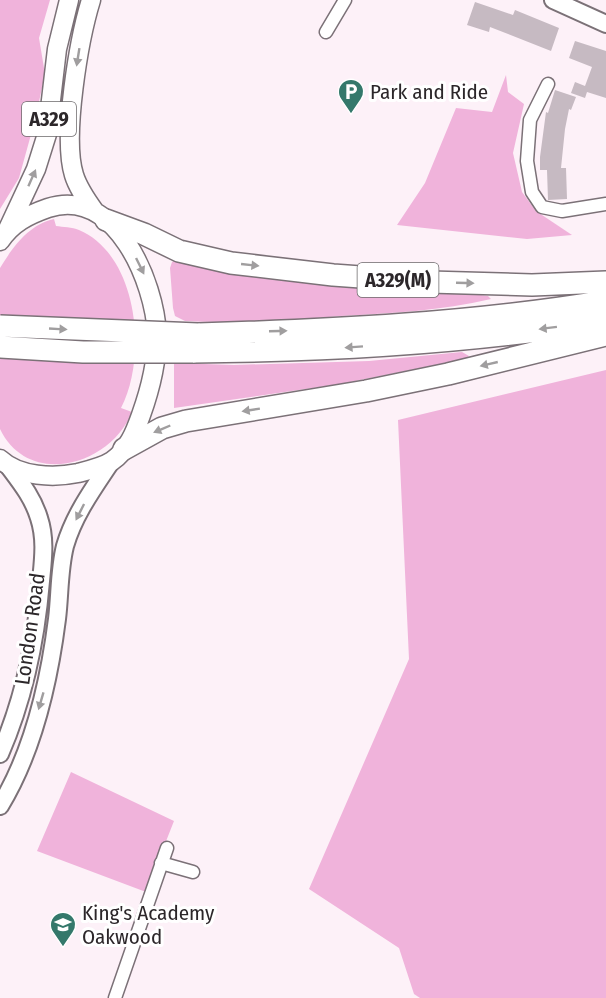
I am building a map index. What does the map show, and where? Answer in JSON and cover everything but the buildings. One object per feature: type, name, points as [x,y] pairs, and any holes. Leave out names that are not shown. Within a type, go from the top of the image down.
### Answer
[{"type":"highway","name":"A329(M)","points":[[100,216],[179,251],[231,263],[421,282],[532,285],[606,282]]},
{"type":"highway","name":"A329(M)","points":[[0,347],[83,352],[517,313],[606,301]]},
{"type":"highway","name":"A329(M)","points":[[0,326],[196,343],[338,348],[489,336],[606,321]]},
{"type":"highway","points":[[117,456],[162,428],[186,421],[366,391],[606,336]]},
{"type":"main road","name":"A329","points":[[4,236],[36,169],[47,134],[57,49],[69,0]]},
{"type":"main road","name":"A329","points":[[91,0],[75,79],[70,153],[76,180],[100,216]]},
{"type":"main road","points":[[553,0],[606,24]]},
{"type":"main road","points":[[4,236],[18,221],[57,205],[79,205],[100,216],[132,250],[147,281],[157,334],[156,355],[148,394],[137,426],[117,456],[81,472],[54,475],[25,472],[5,463]]},
{"type":"main road","name":"London Road","points":[[0,806],[24,754],[45,689],[56,628],[62,561],[69,535],[82,507],[117,456]]},
{"type":"main road","name":"London Road","points":[[0,754],[20,701],[36,634],[44,548],[36,508],[24,487],[5,463]]},
{"type":"street","points":[[326,32],[345,0]]},
{"type":"street","points":[[548,84],[530,120],[527,161],[532,192],[542,207],[562,211],[606,204]]},
{"type":"street","points":[[115,998],[166,848]]},
{"type":"street","points":[[162,863],[193,872]]},
{"type":"shaded area","points":[[0,0],[50,0],[39,38],[45,74],[35,120],[19,178],[0,209]]},
{"type":"shaded area","points":[[506,75],[508,92],[524,104],[513,153],[522,192],[536,211],[572,235],[527,239],[397,225],[425,183],[456,108],[492,112]]},
{"type":"shaded area","points":[[54,219],[56,226],[79,230],[99,243],[114,261],[125,284],[132,309],[135,335],[134,362],[121,408],[132,412],[121,430],[107,445],[89,456],[69,463],[49,464],[30,459],[13,448],[0,429],[0,268],[22,238],[36,226]]},
{"type":"shaded area","points":[[177,259],[460,292],[488,296],[491,299],[435,309],[397,312],[263,321],[185,321],[175,316],[173,308],[170,268],[172,262]]},
{"type":"shaded area","points":[[462,352],[469,356],[465,359],[340,384],[174,408],[174,363],[234,365],[369,361]]},
{"type":"shaded area","points":[[606,370],[606,998],[420,998],[414,994],[399,948],[309,889],[409,659],[398,420]]},
{"type":"shaded area","points":[[71,772],[174,821],[146,892],[37,851]]},
{"type":"place","name":"Park and Ride","points":[[351,115]]},
{"type":"place","name":"King's Academy Oakwood","points":[[63,948]]}]
